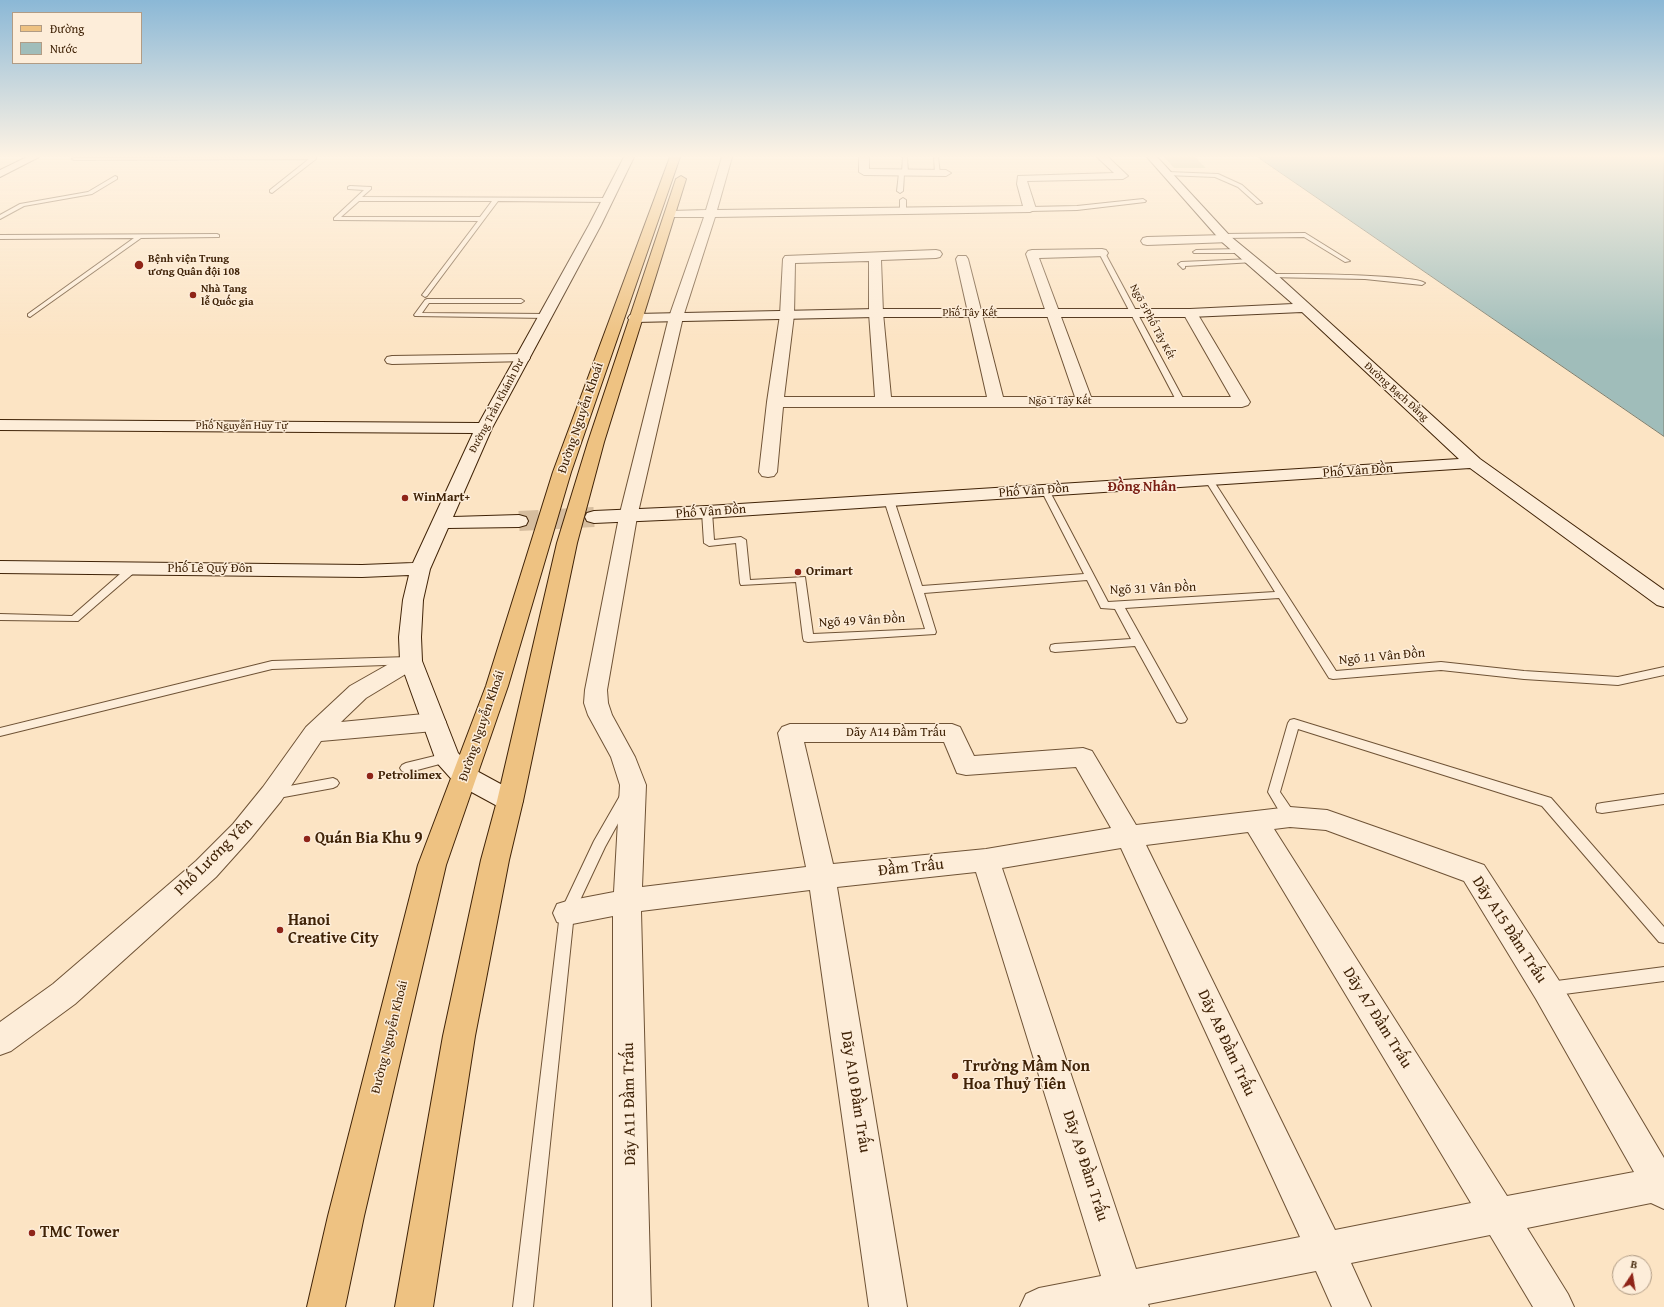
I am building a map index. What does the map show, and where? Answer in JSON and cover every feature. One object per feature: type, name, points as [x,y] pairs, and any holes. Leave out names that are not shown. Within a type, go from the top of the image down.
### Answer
[{"type":"main road","name":"Đường Nguyễn Khoái","points":[[326,1307],[346,1216],[455,767],[497,686],[562,472],[653,218]]},
{"type":"main road","name":"Đường Nguyễn Khoái","points":[[414,1307],[459,1036],[495,860],[510,801],[567,543],[596,442],[635,318],[670,218]]},
{"type":"street","name":"Đường Trần Khánh Dư","points":[[455,767],[434,722],[412,661],[410,637],[413,600],[420,569],[484,428],[546,316],[598,218]]},
{"type":"street","points":[[627,901],[633,785],[628,770],[600,715],[596,703],[596,690],[628,517],[676,317],[709,218]]},
{"type":"street","name":"Đường Bạch Đằng","points":[[1208,218],[1239,251],[1270,276],[1474,463],[1664,600]]},
{"type":"street","points":[[1147,241],[1225,237]]},
{"type":"street","points":[[1084,401],[1054,312],[1032,254],[1102,253]]},
{"type":"street","points":[[768,472],[775,402],[787,315],[789,259],[936,254]]},
{"type":"street","points":[[874,257],[876,313],[883,401]]},
{"type":"street","points":[[962,259],[996,402]]},
{"type":"street","name":"Phố Tây Kết","points":[[635,318],[876,313],[1190,313],[1304,308]]},
{"type":"street","name":"Ngõ 1 Tây Kết","points":[[775,402],[1242,402],[1190,313]]},
{"type":"street","points":[[392,360],[523,358]]},
{"type":"street","name":"Phố Nguyễn Huy Tự","points":[[0,425],[484,428]]},
{"type":"street","name":"Phố Vân Đồn","points":[[594,517],[628,517],[1474,463]]},
{"type":"street","points":[[441,523],[519,521]]},
{"type":"street","name":"Phố Lê Quý Đôn","points":[[0,567],[362,570],[420,569]]},
{"type":"street","name":"Phố Lương Yên","points":[[0,1040],[64,994],[206,869],[242,831],[272,794],[314,733],[358,692],[412,661]]},
{"type":"street","points":[[314,733],[434,722]]},
{"type":"street","name":"Dãy A14 Đầm Trấu","points":[[822,876],[790,732],[952,733],[966,766],[1083,757],[1129,836]]},
{"type":"street","points":[[455,767],[510,801]]},
{"type":"street","name":"Dãy A15 Đầm Trấu","points":[[1255,821],[1290,817],[1327,820],[1474,873],[1547,989],[1662,1187]]},
{"type":"street","name":"Đầm Trấu","points":[[567,913],[627,901],[822,876],[986,860],[1129,836],[1255,821]]},
{"type":"street","name":"Dãy A7 Đầm Trấu","points":[[1255,821],[1555,1307]]},
{"type":"street","name":"Dãy A8 Đầm Trấu","points":[[1129,836],[1352,1307]]},
{"type":"street","name":"Dãy A9 Đầm Trấu","points":[[986,860],[1127,1298]]},
{"type":"street","name":"Dãy A10 Đầm Trấu","points":[[822,876],[888,1307]]},
{"type":"street","name":"Dãy A11 Đầm Trấu","points":[[627,901],[632,1307]]},
{"type":"street","points":[[1039,1307],[1127,1298],[1324,1250],[1498,1216],[1662,1187]]},
{"type":"lane","points":[[337,218],[336,219],[481,220]]},
{"type":"lane","points":[[425,295],[481,220]]},
{"type":"lane","points":[[1225,237],[1305,235],[1347,261]]},
{"type":"lane","points":[[0,237],[217,236]]},
{"type":"lane","points":[[30,315],[139,237]]},
{"type":"lane","points":[[1196,252],[1239,251]]},
{"type":"lane","name":"Ngõ 5 Phố Tây Kết","points":[[1102,253],[1180,402]]},
{"type":"lane","points":[[1183,267],[1181,264],[1252,261]]},
{"type":"lane","points":[[1270,276],[1393,278],[1422,283]]},
{"type":"lane","points":[[521,301],[427,301],[417,315],[546,316]]},
{"type":"lane","name":"Ngõ 11 Vân Đồn","points":[[1209,480],[1332,675],[1441,666],[1524,675],[1618,681],[1664,671]]},
{"type":"lane","name":"Ngõ 31 Vân Đồn","points":[[1045,490],[1105,606],[1282,595]]},
{"type":"lane","name":"Ngõ 49 Vân Đồn","points":[[707,512],[709,543],[741,540],[745,583],[801,579],[808,638],[930,632],[889,500]]},
{"type":"lane","points":[[0,617],[74,619],[132,568]]},
{"type":"lane","points":[[917,590],[1090,578]]},
{"type":"lane","points":[[1118,605],[1181,719]]},
{"type":"lane","points":[[1055,648],[1138,642]]},
{"type":"lane","points":[[0,732],[272,664],[412,661]]},
{"type":"lane","points":[[1290,817],[1274,792],[1294,722],[1546,802],[1664,937]]},
{"type":"lane","points":[[406,768],[455,767]]},
{"type":"lane","points":[[272,794],[333,783]]},
{"type":"lane","points":[[523,1307],[567,913],[599,844],[633,785]]},
{"type":"lane","points":[[1602,808],[1664,799]]},
{"type":"lane","points":[[1547,989],[1664,974]]},
{"type":"water","points":[[1347,218],[1664,218],[1664,436]]},
{"type":"tunnel","points":[[519,521],[594,517]]},
{"type":"place","name":"Bệnh viện Trung ương Quân đội 108","points":[[139,265]]},
{"type":"place","name":"Nhà Tang lễ Quốc gia","points":[[193,295]]},
{"type":"place","name":"WinMart+","points":[[405,498]]},
{"type":"place","name":"Orimart","points":[[798,572]]},
{"type":"place","name":"Petrolimex","points":[[370,776]]},
{"type":"place","name":"Quán Bia Khu 9","points":[[307,839]]},
{"type":"place","name":"Hanoi Creative City","points":[[280,930]]},
{"type":"place","name":"Trường Mầm Non Hoa Thuỷ Tiên","points":[[955,1076]]},
{"type":"place","name":"TMC Tower","points":[[32,1233]]},
{"type":"district","name":"Đồng Nhân","points":[[1142,487]]}]
